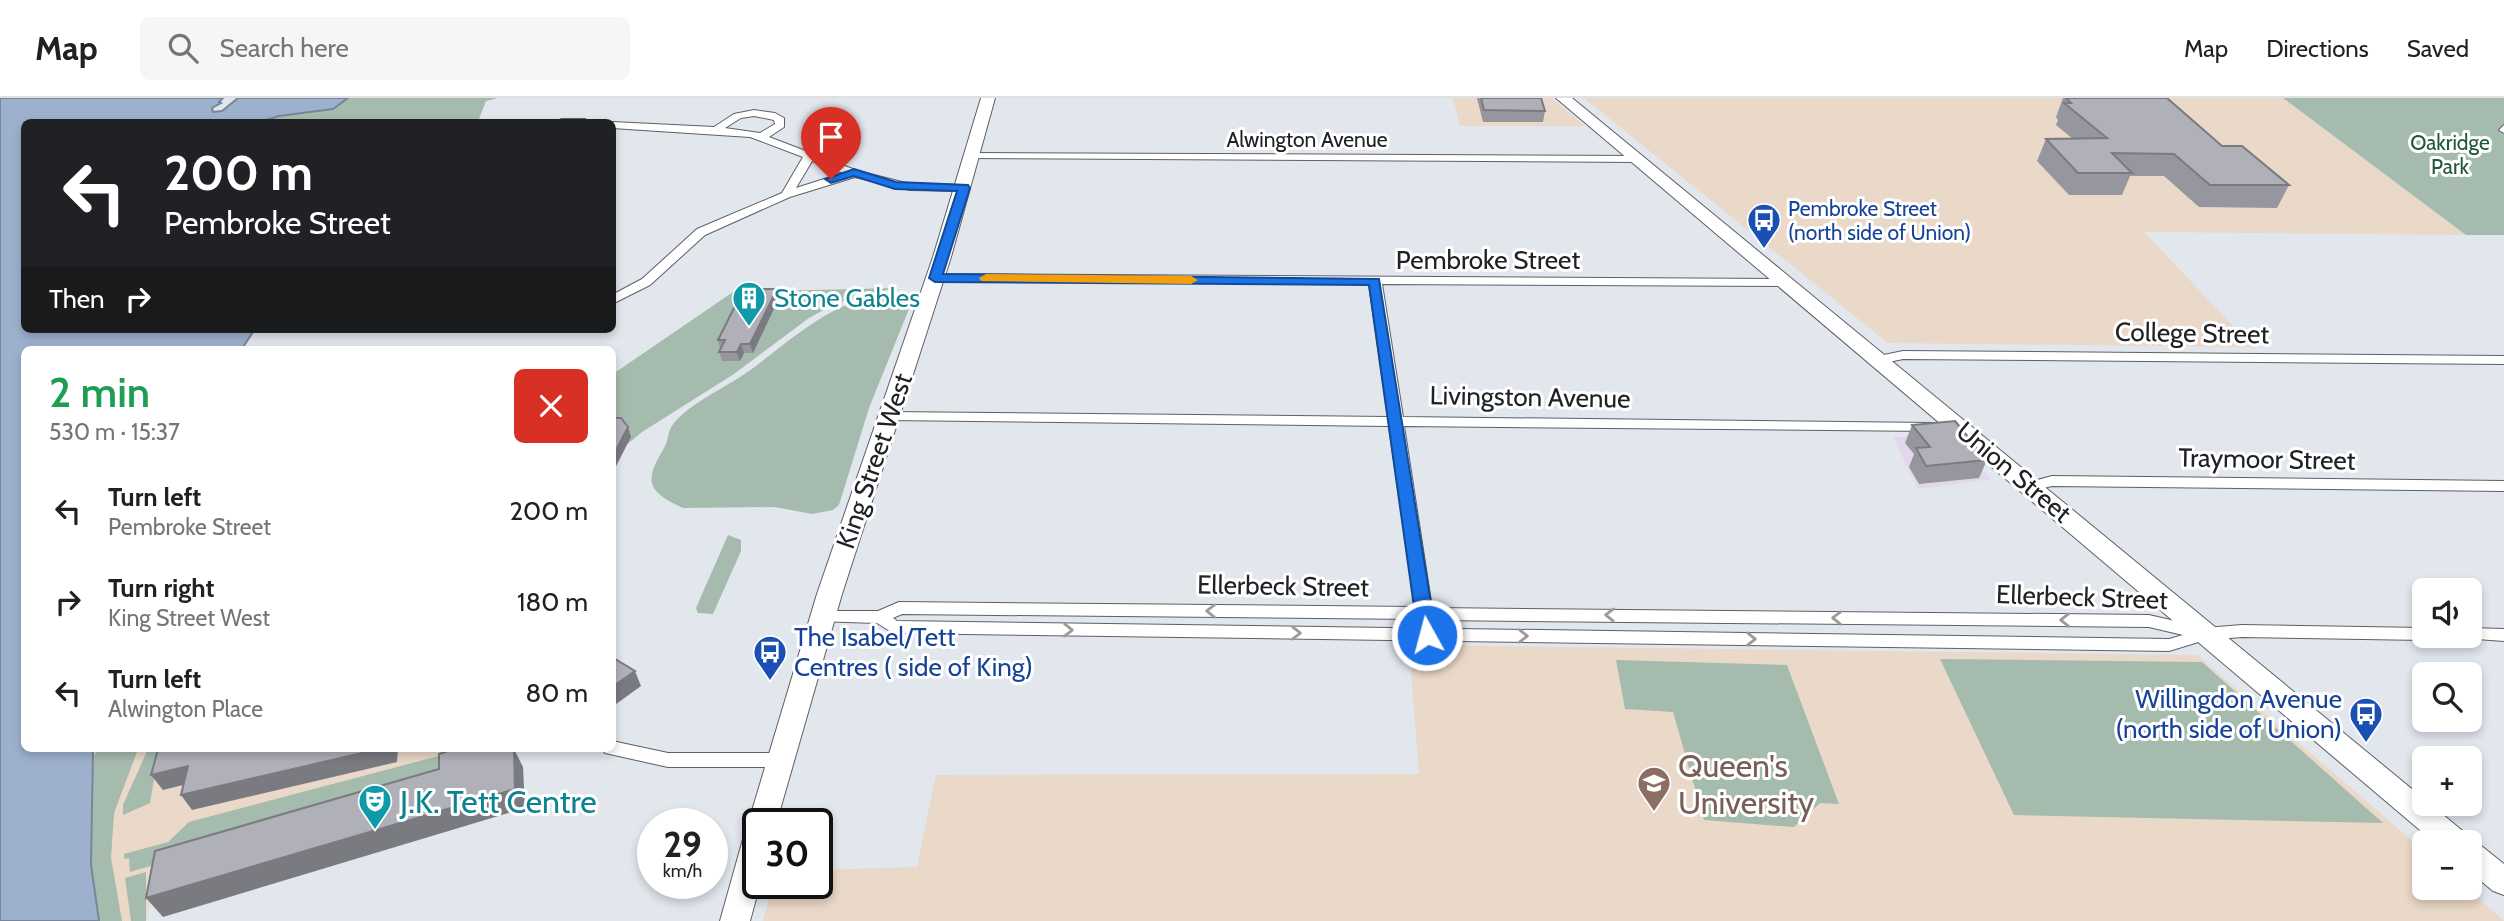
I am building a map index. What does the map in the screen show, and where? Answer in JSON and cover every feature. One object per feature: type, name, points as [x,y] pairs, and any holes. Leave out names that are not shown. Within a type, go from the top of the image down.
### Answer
[{"type":"main road","name":"King Street West","points":[[766,808],[821,617],[964,188],[988,98]]},
{"type":"main road","name":"Union Street","points":[[1568,100],[2441,830]]},
{"type":"main road","points":[[2482,864],[2504,882]]},
{"type":"main road","points":[[734,921],[742,894]]},
{"type":"street","points":[[717,130],[727,120],[747,114],[769,114],[779,118],[776,129],[762,137]]},
{"type":"street","points":[[616,125],[717,130],[762,137],[854,173],[895,185],[964,188]]},
{"type":"street","points":[[786,195],[810,155]]},
{"type":"street","name":"Alwington Avenue","points":[[974,156],[1639,159]]},
{"type":"street","points":[[616,298],[646,282],[701,232],[786,195],[854,173]]},
{"type":"street","name":"Pembroke Street","points":[[935,278],[1788,283]]},
{"type":"street","points":[[1375,281],[1427,635]]},
{"type":"street","name":"College Street","points":[[1879,359],[1903,355],[2504,360]]},
{"type":"street","name":"Livingston Avenue","points":[[888,416],[1961,427]]},
{"type":"street","name":"Traymoor Street","points":[[2031,486],[2052,481],[2504,486]]},
{"type":"street","name":"Ellerbeck Street","points":[[821,617],[881,618],[899,608],[2149,621],[2205,634]]},
{"type":"street","name":"Ellerbeck Street","points":[[881,618],[893,627],[2169,645],[2205,634]]},
{"type":"street","points":[[2205,634],[2412,634]]},
{"type":"street","points":[[2482,634],[2504,635]]},
{"type":"street","points":[[616,749],[668,760],[780,760]]},
{"type":"shaded area","points":[[1453,98],[1551,98],[1585,126],[1460,126]]},
{"type":"shaded area","points":[[1584,98],[2283,98],[2466,235],[2144,232],[2253,347],[1888,343]]},
{"type":"shaded area","points":[[1893,437],[1944,437],[1954,440],[1991,479],[1918,489]]},
{"type":"shaded area","name":"Queen's University","points":[[1409,645],[2197,655],[2412,841],[2412,900],[2480,900],[2504,921],[763,921],[769,899],[833,899],[833,870],[917,867],[936,775],[1419,774]]},
{"type":"shaded area","points":[[93,752],[515,752],[162,853],[146,921],[99,921],[91,865]]},
{"type":"green space","points":[[348,98],[498,98],[486,101],[479,119],[270,119],[333,109]]},
{"type":"green space","name":"Oakridge Park","points":[[2283,98],[2504,98],[2504,235],[2466,235]]},
{"type":"green space","points":[[895,288],[836,303],[809,318],[734,374],[642,432],[616,454],[616,372],[733,292]]},
{"type":"green space","points":[[904,295],[913,299],[869,408],[839,505],[833,510],[812,514],[775,507],[683,508],[655,490],[652,484],[654,468],[666,445],[669,432],[689,409],[749,371],[833,311],[860,300]]},
{"type":"green space","points":[[728,535],[741,540],[741,551],[713,614],[698,613],[696,608]]},
{"type":"green space","points":[[1940,659],[2202,662],[2383,823],[2014,815]]},
{"type":"green space","points":[[1616,660],[1787,665],[1839,804],[1820,803],[1794,827],[1704,820],[1673,712],[1625,709]]},
{"type":"green space","points":[[97,752],[137,752],[114,813],[111,858],[122,921],[99,921],[91,865],[93,757]]},
{"type":"green space","points":[[147,752],[158,752],[150,803],[123,815],[123,805]]},
{"type":"green space","points":[[450,753],[469,760],[130,872],[129,858],[124,859],[124,854],[168,842],[189,822]]},
{"type":"green space","points":[[146,872],[146,921],[131,921],[125,878]]},
{"type":"water","points":[[0,98],[223,98],[219,102],[221,103],[212,108],[213,112],[222,111],[238,98],[348,98],[333,109],[270,119],[21,119],[21,333],[252,333],[244,346],[21,346],[21,752],[93,752],[91,865],[99,921],[0,921]]},
{"type":"building","points":[[1481,98],[1541,98],[1545,111],[1484,110]]},
{"type":"building","points":[[2066,98],[2167,98],[2222,146],[2242,146],[2289,185],[2210,185],[2174,154],[2112,153],[2132,173],[2078,173],[2046,139],[2107,138],[2064,103],[2071,103]]},
{"type":"building","name":"Stone Gables","points":[[755,289],[777,289],[750,344],[741,344],[737,352],[719,352],[725,340],[718,340],[734,308],[746,308]]},
{"type":"building","points":[[616,418],[621,418],[628,427],[616,450]]},
{"type":"building","points":[[1955,421],[1987,460],[1926,466],[1916,448],[1930,447],[1912,425]]},
{"type":"building","points":[[616,659],[635,671],[616,684]]},
{"type":"building","points":[[157,752],[366,752],[181,795],[188,766],[151,775]]},
{"type":"building","points":[[514,752],[515,789],[146,898],[155,851],[439,769],[439,754]]},
{"type":"slow traffic","points":[[986,278],[1191,280]]},
{"type":"place","name":"Pembroke Street (north side of Union)","points":[[1764,250]]},
{"type":"place","name":"Stone Gables","points":[[749,328]]},
{"type":"place","name":"The Isabel/Tett Centres ( side of King)","points":[[770,682]]},
{"type":"place","name":"Willingdon Avenue (north side of Union)","points":[[2366,744]]},
{"type":"place","name":"Queen's University","points":[[1654,813]]},
{"type":"place","name":"J.K. Tett Centre","points":[[375,831]]},
{"type":"route","points":[[831,179],[854,173],[895,185],[964,188],[935,278],[1375,281],[1427,635]]}]
